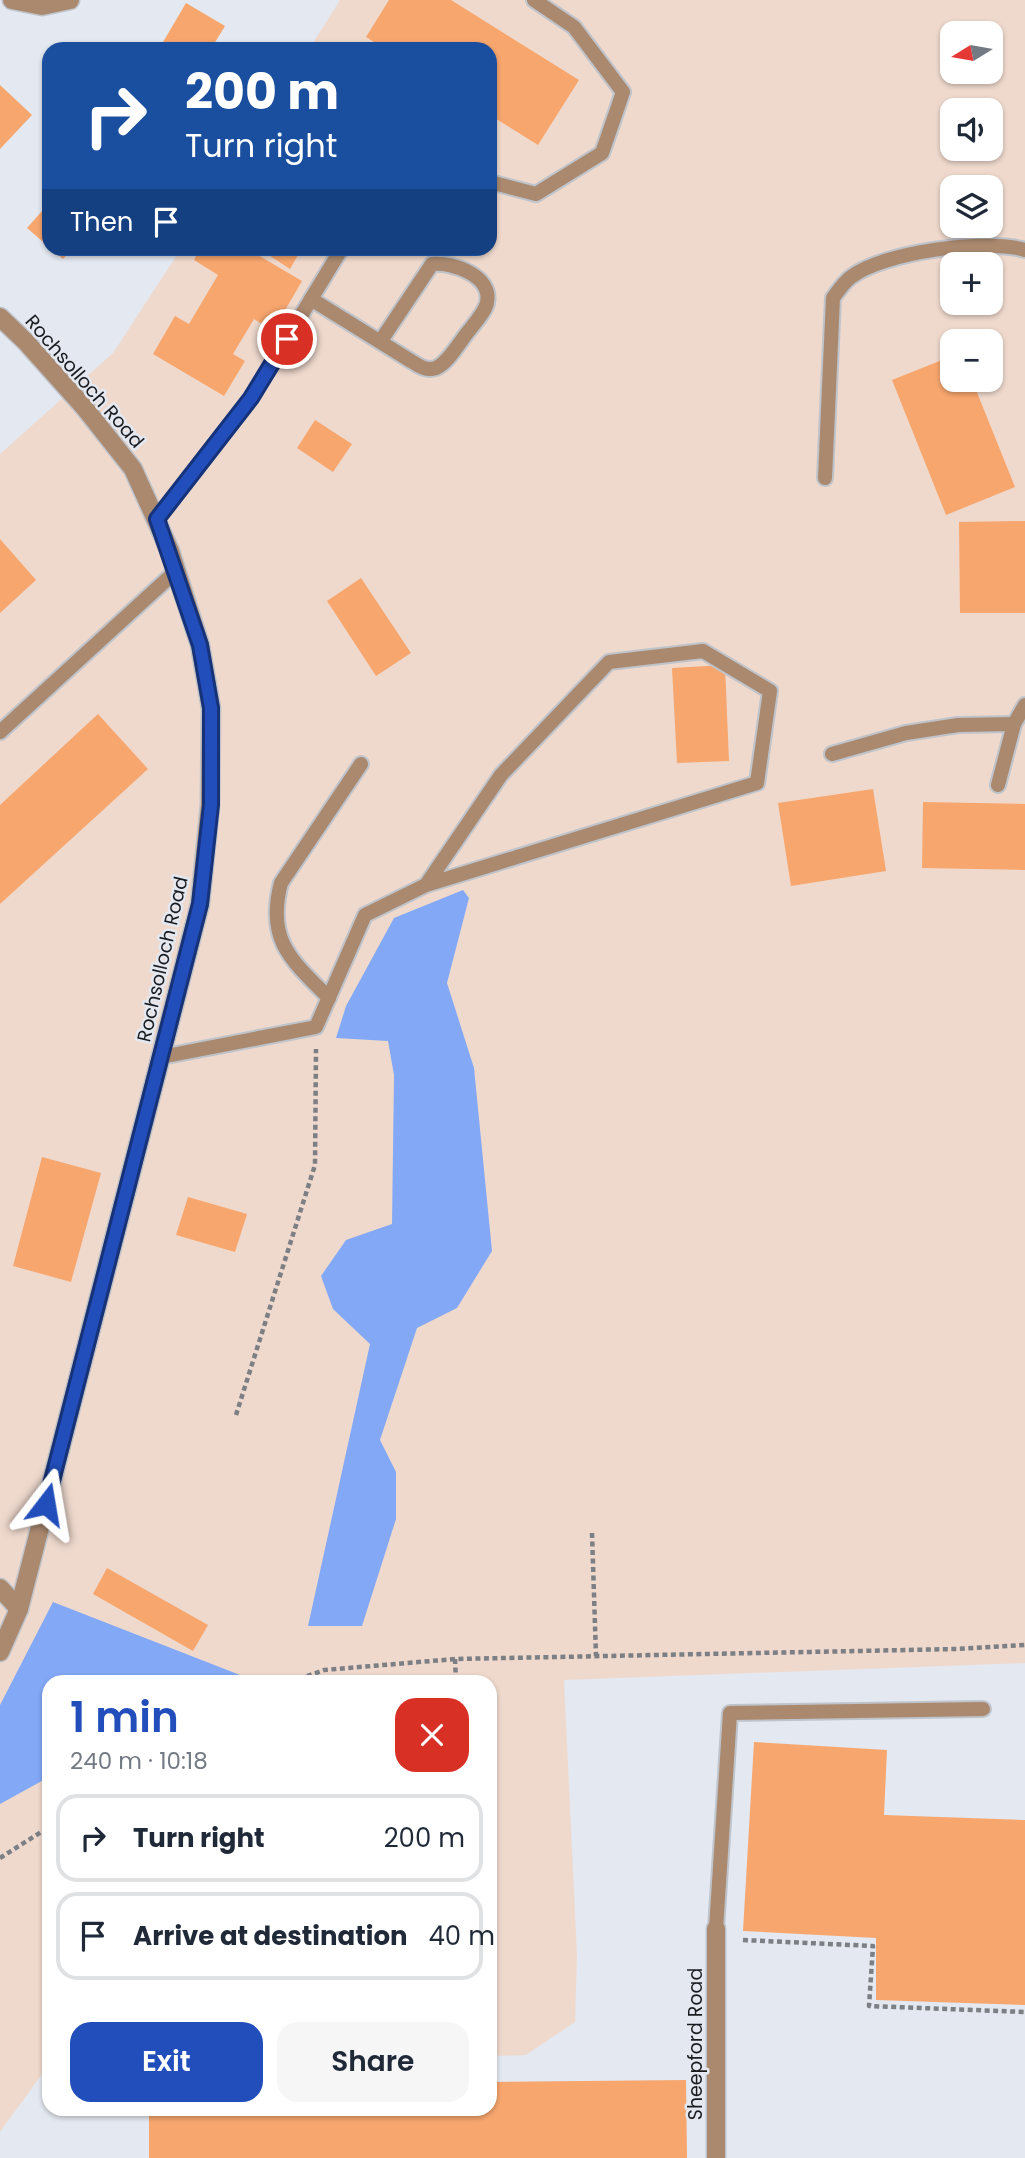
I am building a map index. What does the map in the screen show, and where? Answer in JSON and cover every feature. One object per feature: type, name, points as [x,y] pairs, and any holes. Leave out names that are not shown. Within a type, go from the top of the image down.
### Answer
[{"type":"street","points":[[12,0],[42,6],[70,0]]},
{"type":"street","name":"Rochsolloch Road","points":[[0,317],[84,407],[133,469],[157,519],[200,645],[211,708],[211,805],[200,904],[19,1609],[0,1652]]},
{"type":"street","points":[[0,1588],[19,1609]]},
{"type":"street","name":"Sheepford Road","points":[[716,1934],[716,2158]]},
{"type":"lane","points":[[497,184],[536,194],[602,153],[623,92],[574,27],[534,0]]},
{"type":"lane","points":[[825,478],[833,298],[850,277],[878,262],[908,254],[986,247],[1025,250]]},
{"type":"lane","points":[[157,519],[251,398],[337,256]]},
{"type":"lane","points":[[311,299],[380,342],[426,369],[438,367],[451,356],[487,305],[487,290],[476,276],[444,263],[432,264],[380,342]]},
{"type":"lane","points":[[0,732],[176,572]]},
{"type":"lane","points":[[161,1056],[316,1027],[365,915],[426,885],[757,783],[770,691],[702,651],[610,662],[501,775],[426,885]]},
{"type":"lane","points":[[998,785],[1014,724],[1025,705]]},
{"type":"lane","points":[[832,754],[906,733],[958,725],[1014,724]]},
{"type":"lane","points":[[329,998],[303,972],[284,947],[276,929],[275,906],[281,883],[361,764]]},
{"type":"lane","points":[[716,1934],[730,1713],[983,1709]]},
{"type":"path","points":[[236,1415],[314,1166],[316,1027]]},
{"type":"path","points":[[592,1533],[596,1656]]},
{"type":"path","points":[[310,1675],[324,1670],[455,1659],[1025,1645]]},
{"type":"path","points":[[455,1659],[456,1675]]},
{"type":"path","points":[[0,1858],[42,1831]]},
{"type":"path","points":[[716,1934],[873,1946],[869,2006],[1025,2012]]},
{"type":"shaded area","points":[[340,0],[1025,0],[1025,1663],[564,1680],[577,1955],[575,2022],[526,2055],[497,2056],[497,1675],[42,1675],[42,2074],[0,2132],[0,454],[113,353],[176,256],[497,256],[497,42],[313,42]]},
{"type":"shaded area","points":[[463,890],[469,898],[447,983],[474,1068],[492,1251],[457,1308],[417,1328],[380,1440],[396,1472],[396,1519],[362,1626],[308,1626],[370,1344],[333,1309],[321,1276],[346,1240],[392,1224],[394,1075],[388,1041],[336,1038],[346,1006],[394,918]]},
{"type":"shaded area","points":[[53,1602],[240,1675],[42,1675],[42,1781],[0,1804],[0,1705]]},
{"type":"building","points":[[389,0],[451,0],[579,80],[538,145],[497,119],[497,42],[374,42],[366,37]]},
{"type":"building","points":[[186,3],[225,26],[215,42],[163,42]]},
{"type":"building","points":[[0,85],[32,115],[0,149]]},
{"type":"building","points":[[42,211],[42,241],[27,228]]},
{"type":"building","points":[[196,256],[260,256],[302,281],[273,331],[254,319],[233,354],[245,361],[224,396],[153,354],[175,316],[189,324],[218,275],[194,260]]},
{"type":"building","points":[[270,256],[297,256],[290,269]]},
{"type":"building","points":[[940,361],[940,392],[977,392],[1015,487],[946,515],[892,380]]},
{"type":"building","points":[[315,420],[352,444],[333,472],[297,448]]},
{"type":"building","points":[[1025,521],[1025,613],[960,613],[959,522]]},
{"type":"building","points":[[0,539],[36,580],[0,613]]},
{"type":"building","points":[[361,578],[411,653],[376,676],[327,601]]},
{"type":"building","points":[[725,665],[729,761],[677,763],[672,668]]},
{"type":"building","points":[[98,714],[148,769],[0,904],[0,805]]},
{"type":"building","points":[[873,789],[886,871],[791,886],[778,803]]},
{"type":"building","points":[[923,802],[1025,804],[1025,870],[922,868]]},
{"type":"building","points":[[42,1157],[101,1173],[71,1282],[13,1266]]},
{"type":"building","points":[[188,1197],[247,1214],[235,1252],[176,1235]]},
{"type":"building","points":[[107,1568],[208,1625],[193,1651],[93,1594]]},
{"type":"building","points":[[754,1742],[887,1750],[884,1815],[1025,1820],[1025,2005],[876,2000],[876,1938],[743,1931]]},
{"type":"building","points":[[686,2080],[687,2158],[149,2158],[149,2116],[497,2116],[497,2082]]},
{"type":"route","points":[[46,1504],[200,904],[211,805],[211,708],[200,645],[157,519],[251,398],[287,339]]}]
